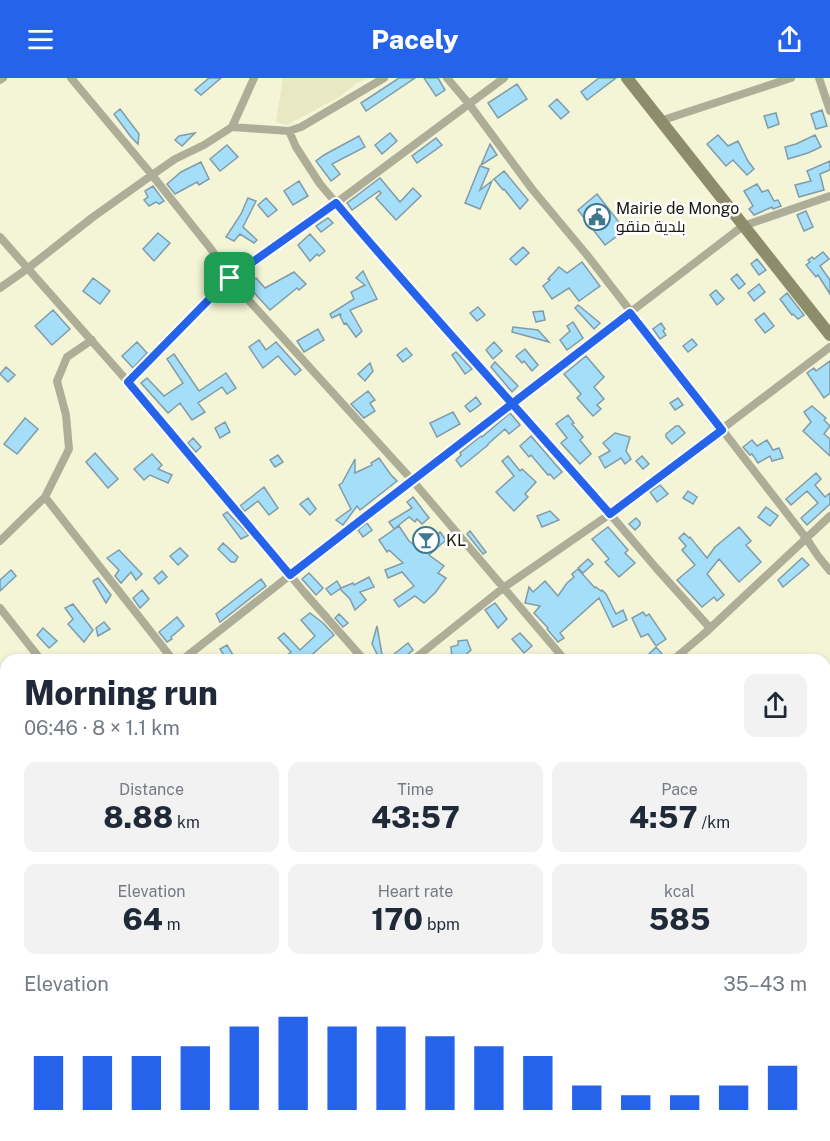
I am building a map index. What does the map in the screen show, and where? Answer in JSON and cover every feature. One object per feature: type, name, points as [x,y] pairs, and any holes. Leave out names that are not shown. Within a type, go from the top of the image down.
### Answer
[{"type":"main road","points":[[627,78],[830,335]]},
{"type":"street","points":[[71,78],[211,249],[230,278],[412,480],[560,654]]},
{"type":"street","points":[[232,128],[254,78]]},
{"type":"street","points":[[0,288],[93,217],[175,159],[232,128],[289,131],[301,127],[384,78]]},
{"type":"street","points":[[447,78],[830,570]]},
{"type":"street","points":[[128,382],[230,278],[336,203],[504,78]]},
{"type":"street","points":[[660,121],[791,78]]},
{"type":"street","points":[[819,78],[830,111]]},
{"type":"street","points":[[289,131],[296,147],[314,175],[336,203],[710,628]]},
{"type":"street","points":[[190,654],[743,226],[830,196]]},
{"type":"street","points":[[0,237],[92,340],[359,654]]},
{"type":"street","points":[[0,541],[45,497],[69,449],[66,416],[57,381],[67,357],[92,340]]},
{"type":"street","points":[[420,654],[503,588],[610,514],[830,347]]},
{"type":"street","points":[[45,497],[167,654]]},
{"type":"street","points":[[680,654],[830,516]]},
{"type":"street","points":[[0,608],[36,654]]},
{"type":"shaded area","points":[[283,78],[368,78],[355,84],[341,96],[287,125],[276,122]]},
{"type":"building","points":[[209,78],[221,78],[201,95],[195,90]]},
{"type":"building","points":[[399,78],[415,78],[366,111],[361,103]]},
{"type":"building","points":[[424,78],[438,78],[445,90],[436,96]]},
{"type":"building","points":[[599,78],[616,78],[587,100],[581,92]]},
{"type":"building","points":[[517,84],[527,99],[498,118],[488,103]]},
{"type":"building","points":[[557,99],[569,112],[561,119],[549,106]]},
{"type":"building","points":[[120,109],[139,134],[138,144],[114,114]]},
{"type":"building","points":[[822,110],[827,126],[816,129],[811,114]]},
{"type":"building","points":[[776,113],[779,124],[768,128],[764,116]]},
{"type":"building","points":[[195,133],[182,146],[175,140],[179,136]]},
{"type":"building","points":[[390,133],[397,141],[382,154],[375,145]]},
{"type":"building","points":[[718,135],[728,146],[738,141],[754,169],[747,175],[733,160],[726,166],[707,144]]},
{"type":"building","points":[[815,135],[821,147],[788,159],[785,147]]},
{"type":"building","points":[[359,136],[365,147],[332,164],[340,174],[331,181],[316,161]]},
{"type":"building","points":[[436,138],[442,145],[417,163],[412,156]]},
{"type":"building","points":[[490,144],[497,155],[481,165]]},
{"type":"building","points":[[227,145],[238,157],[220,171],[210,159]]},
{"type":"building","points":[[830,161],[830,170],[820,174],[824,190],[799,197],[795,185],[811,181],[807,171]]},
{"type":"building","points":[[201,162],[209,179],[199,185],[197,182],[175,194],[167,184],[181,172]]},
{"type":"building","points":[[480,166],[489,169],[480,190],[492,181],[480,209],[465,203]]},
{"type":"building","points":[[504,171],[528,200],[520,209],[494,179]]},
{"type":"building","points":[[380,178],[400,202],[413,188],[421,196],[396,220],[376,198],[381,193],[379,191],[352,210],[347,203]]},
{"type":"building","points":[[299,181],[308,196],[293,205],[284,191]]},
{"type":"building","points":[[757,184],[762,192],[768,190],[774,201],[778,200],[781,206],[773,209],[772,207],[754,215],[749,209],[753,206],[744,191]]},
{"type":"building","points":[[153,186],[164,201],[149,206],[144,200],[148,197],[145,191]]},
{"type":"building","points":[[597,194],[625,230],[605,245],[578,210]]},
{"type":"building","points":[[248,198],[256,201],[243,227],[257,240],[254,243],[240,234],[234,241],[226,237]]},
{"type":"building","points":[[266,198],[277,210],[268,217],[258,205]]},
{"type":"building","points":[[806,211],[813,227],[804,231],[797,215]]},
{"type":"building","points":[[328,218],[333,223],[321,232],[316,226]]},
{"type":"building","points":[[158,233],[170,243],[154,261],[143,249]]},
{"type":"building","points":[[310,234],[325,251],[319,256],[317,254],[310,261],[298,245]]},
{"type":"building","points":[[523,247],[529,253],[516,265],[510,259]]},
{"type":"building","points":[[823,252],[829,259],[820,266],[830,280],[830,294],[818,275],[816,277],[806,265],[810,262],[808,260],[812,257],[814,259]]},
{"type":"building","points":[[757,259],[766,270],[759,275],[751,264]]},
{"type":"building","points":[[582,262],[600,286],[579,301],[569,288],[552,299],[543,286],[550,280],[548,279],[559,267],[567,273]]},
{"type":"building","points":[[363,271],[377,299],[350,310],[362,331],[356,337],[346,323],[344,324],[340,314],[332,318],[330,314],[354,299],[351,292],[365,285],[356,278]]},
{"type":"building","points":[[294,272],[306,284],[299,290],[297,288],[270,310],[247,285],[256,278],[265,288]]},
{"type":"building","points":[[737,274],[745,284],[739,289],[731,279]]},
{"type":"building","points":[[93,278],[110,291],[100,304],[83,291]]},
{"type":"building","points":[[759,284],[765,292],[754,301],[748,293]]},
{"type":"building","points":[[716,290],[724,299],[717,305],[710,295]]},
{"type":"building","points":[[787,293],[804,315],[798,319],[780,299]]},
{"type":"building","points":[[578,305],[600,323],[594,329],[575,308]]},
{"type":"building","points":[[478,307],[485,315],[477,321],[470,313]]},
{"type":"building","points":[[53,310],[70,329],[52,345],[35,326]]},
{"type":"building","points":[[543,311],[545,320],[536,322],[533,312]]},
{"type":"building","points":[[764,313],[774,326],[765,333],[755,320]]},
{"type":"building","points":[[573,322],[583,338],[567,350],[560,340],[570,331],[567,326]]},
{"type":"building","points":[[661,323],[666,335],[660,339],[653,329]]},
{"type":"building","points":[[513,327],[538,330],[549,342],[512,332]]},
{"type":"building","points":[[318,329],[324,340],[304,352],[297,341]]},
{"type":"building","points":[[692,339],[697,345],[688,352],[683,346]]},
{"type":"building","points":[[259,340],[266,350],[276,342],[301,370],[295,375],[278,356],[263,368],[249,347]]},
{"type":"building","points":[[137,342],[147,353],[133,368],[122,356]]},
{"type":"building","points":[[494,342],[502,351],[493,359],[486,350]]},
{"type":"building","points":[[406,348],[412,355],[403,362],[397,355]]},
{"type":"building","points":[[525,349],[538,365],[532,371],[524,361],[522,363],[516,356]]},
{"type":"building","points":[[456,352],[472,369],[465,374],[452,355]]},
{"type":"building","points":[[174,354],[199,391],[226,373],[236,388],[227,394],[222,387],[198,403],[205,412],[192,420],[180,403],[168,413],[141,383],[147,378],[164,396],[183,383],[167,359]]},
{"type":"building","points":[[586,356],[604,377],[594,387],[604,399],[597,405],[601,409],[593,416],[577,398],[581,394],[564,374]]},
{"type":"building","points":[[830,361],[830,393],[824,398],[807,373],[814,368],[816,371]]},
{"type":"building","points":[[495,362],[518,386],[512,392],[491,367]]},
{"type":"building","points":[[370,363],[373,371],[365,381],[358,374]]},
{"type":"building","points":[[6,367],[15,375],[8,382],[0,374]]},
{"type":"building","points":[[368,391],[375,400],[370,403],[375,411],[364,418],[351,404]]},
{"type":"building","points":[[476,397],[481,404],[470,412],[465,406]]},
{"type":"building","points":[[678,398],[683,405],[675,410],[670,403]]},
{"type":"building","points":[[812,406],[826,418],[824,420],[830,426],[824,434],[830,439],[830,456],[803,431],[811,422],[804,412]]},
{"type":"building","points":[[453,412],[460,424],[437,437],[430,423]]},
{"type":"building","points":[[510,413],[520,425],[509,434],[505,429],[461,467],[456,460],[461,455],[460,453]]},
{"type":"building","points":[[568,415],[583,437],[580,440],[591,454],[580,464],[561,443],[567,438],[556,424]]},
{"type":"building","points":[[25,418],[38,429],[17,454],[4,444]]},
{"type":"building","points":[[225,422],[230,432],[220,438],[215,428]]},
{"type":"building","points":[[679,426],[685,433],[672,444],[666,434]]},
{"type":"building","points":[[615,433],[630,437],[626,451],[631,459],[625,464],[621,458],[605,468],[599,457],[610,451],[603,443]]},
{"type":"building","points":[[531,436],[562,472],[554,479],[520,446]]},
{"type":"building","points":[[193,438],[201,447],[196,452],[188,443]]},
{"type":"building","points":[[752,440],[757,446],[767,440],[773,450],[779,448],[783,458],[772,461],[770,456],[758,463],[743,447]]},
{"type":"building","points":[[95,453],[118,479],[108,488],[86,462]]},
{"type":"building","points":[[152,454],[162,465],[158,469],[172,475],[168,483],[150,475],[144,480],[134,469]]},
{"type":"building","points":[[278,455],[283,462],[275,467],[270,460]]},
{"type":"building","points":[[508,456],[520,471],[522,469],[536,482],[525,494],[528,497],[514,511],[496,492],[514,476],[502,461]]},
{"type":"building","points":[[642,456],[649,464],[643,469],[636,461]]},
{"type":"building","points":[[379,458],[397,481],[360,510],[357,506],[343,525],[336,520],[351,509],[339,485],[355,459],[355,473],[372,465],[371,463]]},
{"type":"building","points":[[816,473],[821,479],[815,485],[825,497],[830,493],[830,504],[807,525],[801,518],[818,503],[807,491],[791,505],[786,499]]},
{"type":"building","points":[[660,485],[668,494],[657,502],[650,492]]},
{"type":"building","points":[[264,487],[278,508],[269,515],[258,501],[245,511],[240,506]]},
{"type":"building","points":[[688,491],[697,497],[693,504],[683,498]]},
{"type":"building","points":[[413,497],[429,518],[422,524],[417,519],[415,522],[409,517],[394,529],[389,522],[412,508],[407,502]]},
{"type":"building","points":[[308,498],[316,509],[310,515],[300,504]]},
{"type":"building","points":[[766,507],[778,516],[770,526],[758,517]]},
{"type":"building","points":[[550,511],[559,520],[542,527],[537,516]]},
{"type":"building","points":[[227,512],[249,535],[241,539],[223,515]]},
{"type":"building","points":[[636,518],[640,525],[635,530],[629,524]]},
{"type":"building","points":[[367,523],[372,530],[363,537],[358,530]]},
{"type":"building","points":[[399,526],[409,541],[422,551],[440,532],[446,540],[429,555],[444,566],[438,573],[446,578],[424,603],[415,596],[399,607],[394,600],[414,586],[402,572],[388,578],[385,570],[403,563],[389,550],[387,552],[379,540]]},
{"type":"building","points":[[608,527],[628,550],[625,553],[635,563],[619,577],[605,562],[609,559],[592,539]]},
{"type":"building","points":[[739,527],[751,541],[746,545],[761,562],[739,582],[719,559],[707,574],[724,595],[717,601],[714,597],[702,607],[677,580],[695,565],[682,550],[686,546],[679,538],[684,533],[690,537],[707,558],[715,547]]},
{"type":"building","points":[[470,531],[486,552],[483,554],[467,534]]},
{"type":"building","points":[[223,543],[238,557],[235,562],[231,562],[218,549]]},
{"type":"building","points":[[180,548],[188,556],[178,565],[170,556]]},
{"type":"building","points":[[119,550],[142,574],[136,580],[131,572],[121,583],[115,576],[119,570],[107,558]]},
{"type":"building","points":[[802,558],[809,565],[783,587],[778,580]]},
{"type":"building","points":[[588,559],[593,564],[583,573],[578,568]]},
{"type":"building","points":[[578,569],[595,588],[606,594],[616,614],[623,610],[627,620],[613,627],[599,598],[560,633],[564,638],[558,642],[534,613],[540,606],[525,603],[529,587],[533,592],[545,581],[558,596],[574,577],[572,574]]},
{"type":"building","points":[[11,570],[16,576],[0,591],[0,580]]},
{"type":"building","points":[[162,571],[167,577],[159,584],[154,578]]},
{"type":"building","points":[[309,573],[323,588],[316,595],[302,579]]},
{"type":"building","points":[[369,577],[374,587],[360,592],[366,600],[355,610],[350,599],[340,589],[331,595],[326,589],[337,581],[341,588],[353,583],[354,585]]},
{"type":"building","points":[[98,578],[111,595],[106,603],[93,581]]},
{"type":"building","points":[[261,579],[266,586],[220,622],[216,614]]},
{"type":"building","points":[[142,590],[149,599],[140,608],[133,598]]},
{"type":"building","points":[[495,603],[507,619],[498,628],[485,610]]},
{"type":"building","points":[[73,604],[93,630],[84,642],[68,624],[73,619],[65,608]]},
{"type":"building","points":[[643,612],[646,616],[649,614],[666,639],[656,646],[648,634],[641,637],[632,618]]},
{"type":"building","points":[[310,613],[334,635],[313,654],[288,654],[291,652],[278,638],[284,633],[300,650],[315,636],[301,620]]},
{"type":"building","points":[[339,614],[348,623],[343,627],[335,618]]},
{"type":"building","points":[[177,617],[184,626],[167,642],[159,632]]},
{"type":"building","points":[[104,622],[110,629],[98,636],[96,628]]},
{"type":"building","points":[[377,626],[382,654],[377,654],[372,644]]},
{"type":"building","points":[[43,628],[57,641],[49,648],[37,635]]},
{"type":"building","points":[[520,633],[532,646],[524,653],[512,639]]},
{"type":"building","points":[[467,640],[471,650],[466,654],[452,654],[451,647],[458,645],[458,641]]},
{"type":"building","points":[[408,643],[413,650],[408,654],[394,654]]},
{"type":"building","points":[[227,645],[232,654],[223,654],[220,649]]},
{"type":"building","points":[[656,647],[662,654],[649,654]]},
{"type":"place","name":"Mairie de Mongo بلدية منقو","points":[[597,217]]},
{"type":"place","name":"KL","points":[[426,540]]},
{"type":"route","points":[[230,278],[128,382],[290,575],[428,467],[512,403],[630,313],[722,430],[610,514],[512,403],[370,243],[336,203],[230,278]]}]
